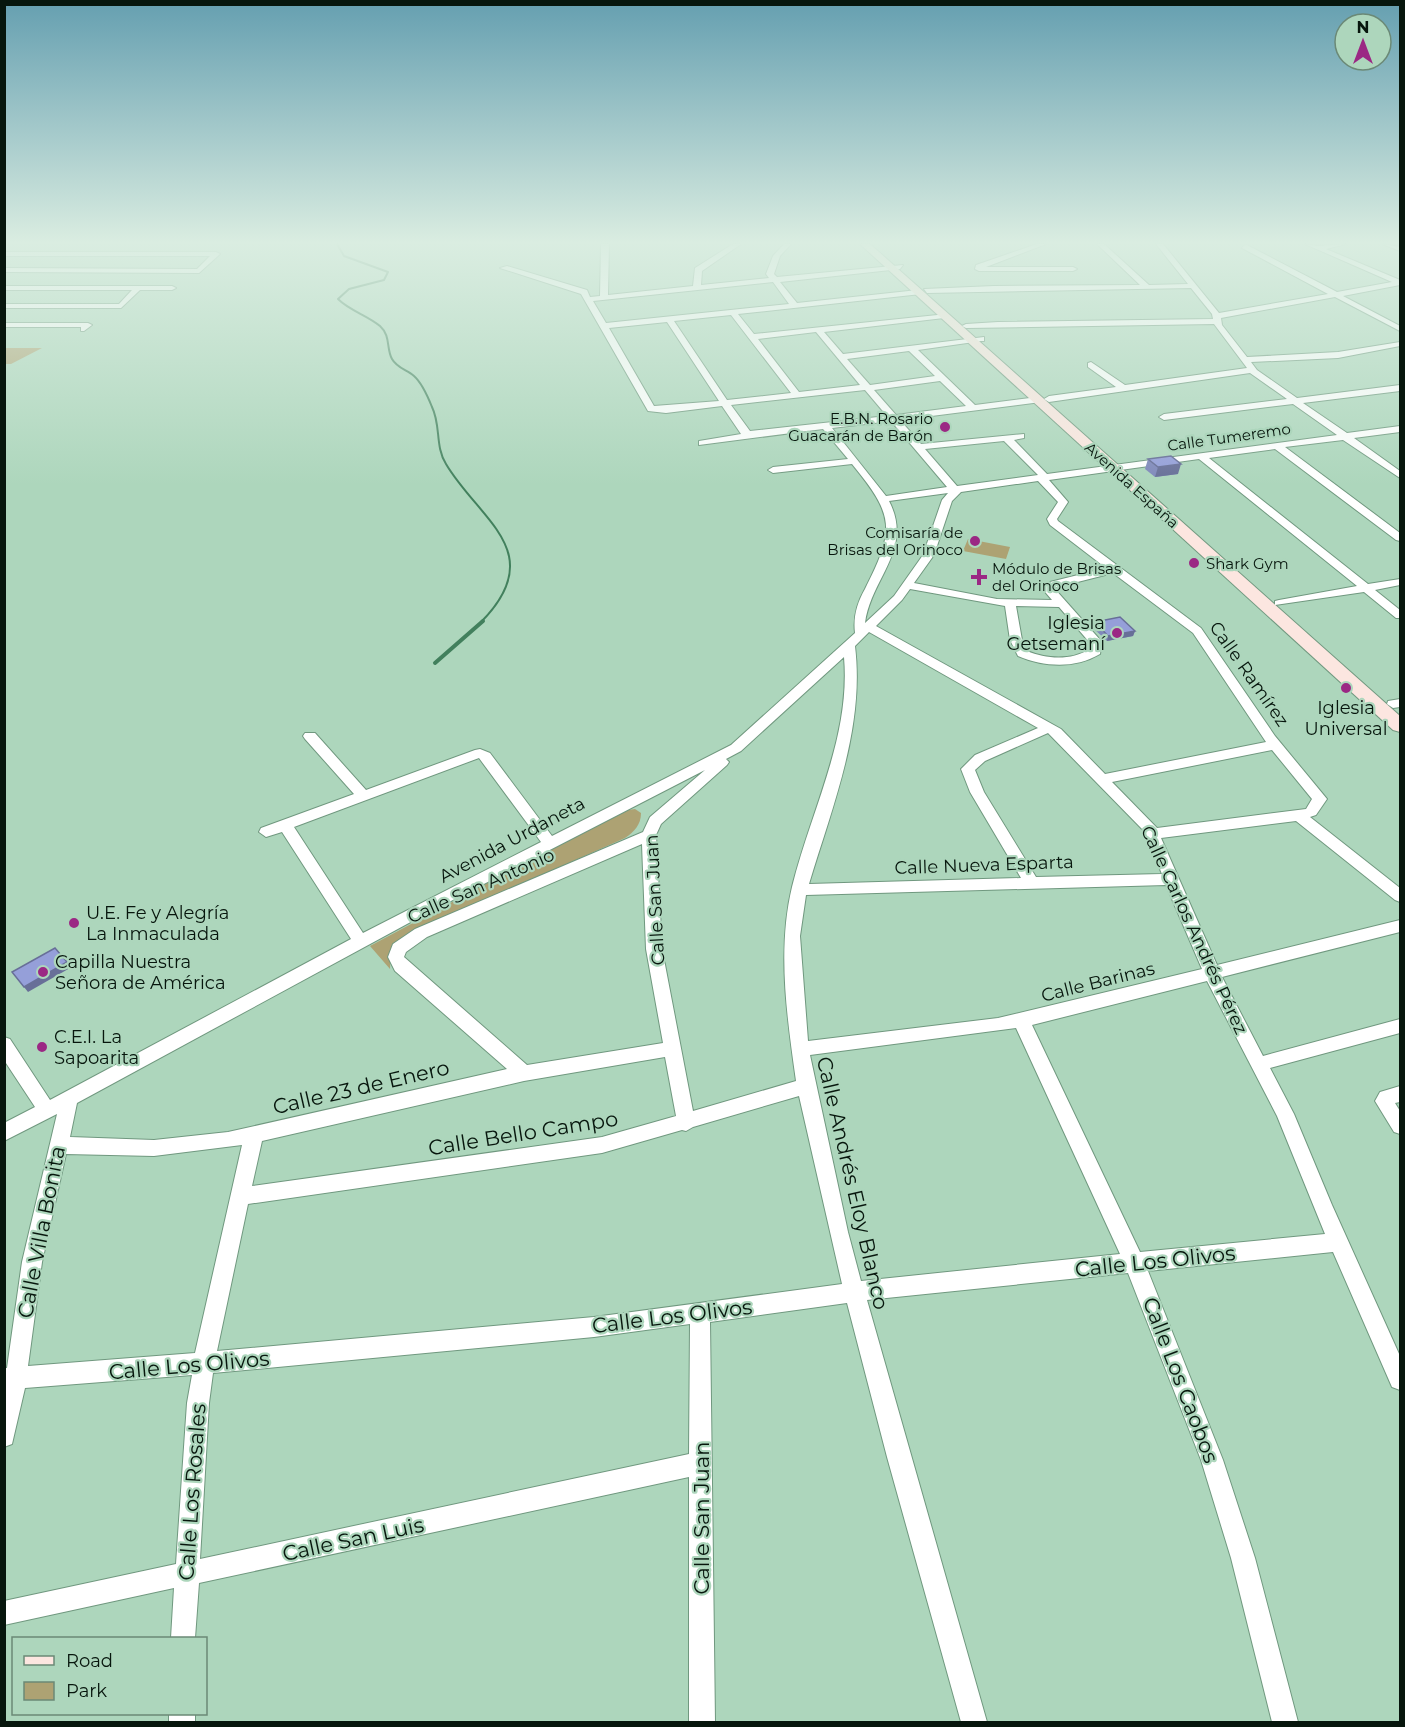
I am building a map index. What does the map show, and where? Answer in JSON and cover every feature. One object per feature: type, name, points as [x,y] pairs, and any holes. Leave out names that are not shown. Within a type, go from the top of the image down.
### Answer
[{"type":"main road","name":"Avenida España","points":[[955,325],[976,340],[1120,468],[1401,726]]},
{"type":"main road","name":"Avenida España","points":[[966,326],[976,340]]},
{"type":"main road","name":"Avenida España","points":[[1120,468],[1398,706]]},
{"type":"street","points":[[4,325],[88,325],[84,329]]},
{"type":"street","points":[[616,325],[603,326],[653,410],[942,378]]},
{"type":"street","points":[[673,325],[743,431],[748,434]]},
{"type":"street","points":[[742,325],[797,395]]},
{"type":"street","points":[[752,337],[867,325]]},
{"type":"street","points":[[966,326],[995,325]]},
{"type":"street","points":[[1128,325],[1157,325]]},
{"type":"street","points":[[1221,325],[1252,370],[1401,475]]},
{"type":"street","points":[[818,330],[956,491]]},
{"type":"street","points":[[841,357],[976,340]]},
{"type":"street","points":[[1244,360],[1315,357],[1401,344]]},
{"type":"street","points":[[911,348],[973,408]]},
{"type":"street","points":[[1091,365],[1124,388]]},
{"type":"street","points":[[702,443],[748,434],[973,408],[1252,370]]},
{"type":"street","points":[[1164,417],[1401,388]]},
{"type":"street","name":"Calle Andrés Eloy Blanco","points":[[825,426],[883,499],[893,523],[892,537],[858,621],[860,636],[842,751],[799,890],[791,961],[800,1049],[838,1232],[974,1722]]},
{"type":"street","name":"Calle Tumeremo","points":[[883,499],[956,491],[1401,429]]},
{"type":"street","points":[[919,447],[1022,436]]},
{"type":"street","points":[[1005,438],[1044,478]]},
{"type":"street","points":[[1277,446],[1401,538]]},
{"type":"street","points":[[1201,456],[1401,615]]},
{"type":"street","points":[[773,470],[853,461]]},
{"type":"street","name":"Calle Ramírez","points":[[1044,478],[1064,503],[1052,519],[1054,523],[1197,631],[1275,745],[1320,799],[1311,812],[1299,816]]},
{"type":"street","name":"Avenida Urdaneta","points":[[4,1133],[549,842],[736,748],[860,636],[907,585],[928,555],[947,500],[956,491]]},
{"type":"street","points":[[1010,603],[1016,639],[1022,653],[1054,660],[1091,655],[1097,648],[1096,642],[1046,586],[1114,569]]},
{"type":"street","points":[[1279,603],[1401,582]]},
{"type":"street","points":[[907,585],[1010,603],[1061,604]]},
{"type":"street","name":"Calle Carlos Andrés Pérez","points":[[860,636],[1049,728],[1065,740],[1152,834],[1211,974],[1285,1114],[1339,1242],[1401,1379]]},
{"type":"street","points":[[1032,883],[977,792],[968,769],[980,758],[1049,728]]},
{"type":"street","points":[[310,736],[363,796]]},
{"type":"street","points":[[1102,779],[1275,745]]},
{"type":"street","name":"Calle San Juan","points":[[686,1123],[654,949],[651,830],[736,748]]},
{"type":"street","points":[[266,832],[473,754],[483,754],[549,842]]},
{"type":"street","points":[[627,803],[647,804],[652,811],[651,830]]},
{"type":"street","points":[[1152,834],[1299,816],[1401,896]]},
{"type":"street","points":[[285,825],[361,942]]},
{"type":"street","name":"Calle San Antonio","points":[[524,1073],[401,966],[396,957],[399,948],[421,933],[651,830]]},
{"type":"street","name":"Calle Nueva Esparta","points":[[799,890],[1170,879]]},
{"type":"street","name":"Calle Barinas","points":[[800,1049],[1022,1020],[1401,926]]},
{"type":"street","name":"Calle Los Caobos","points":[[1022,1020],[1135,1264],[1227,1502],[1260,1617],[1285,1722]]},
{"type":"street","points":[[1259,1064],[1401,1026]]},
{"type":"street","points":[[4,1044],[47,1111]]},
{"type":"street","name":"Calle 23 de Enero","points":[[58,1145],[154,1148],[228,1140],[524,1073],[671,1049]]},
{"type":"street","name":"Calle Bello Campo","points":[[241,1196],[561,1153],[603,1145],[686,1123],[806,1086]]},
{"type":"street","points":[[1401,1094],[1386,1097],[1384,1101],[1401,1126]]},
{"type":"street","name":"Calle Villa Bonita","points":[[4,1436],[10,1378],[32,1262],[69,1099]]},
{"type":"street","name":"Calle Los Rosales","points":[[183,1637],[193,1449],[204,1364],[254,1134]]},
{"type":"street","name":"Calle Los Olivos","points":[[10,1378],[374,1349],[700,1314],[854,1292],[1339,1242]]},
{"type":"street","name":"Calle San Juan","points":[[700,1314],[702,1722]]},
{"type":"street","name":"Calle San Luis","points":[[4,1613],[700,1463]]},
{"type":"green space","points":[[5,348],[42,348],[11,364],[5,364]]},
{"type":"green space","points":[[968,539],[1010,547],[1006,559],[963,551]]},
{"type":"green space","points":[[635,809],[641,813],[640,821],[634,831],[625,838],[401,938],[391,948],[390,969],[370,946],[622,811]]},
{"type":"building","points":[[1171,456],[1181,464],[1158,467],[1148,459]]},
{"type":"building","points":[[1120,617],[1135,631],[1108,636],[1095,622]]},
{"type":"building","name":"Capilla Nuestra Señora de América","points":[[55,948],[67,962],[24,987],[12,972]]},
{"type":"waterway","points":[[378,325],[386,334],[390,355],[394,362],[414,376],[427,395],[435,414],[440,450],[446,464],[490,520],[502,538],[509,556],[509,576],[501,597],[481,622]]},
{"type":"waterway","points":[[435,663],[483,621]]},
{"type":"place","name":"E.B.N. Rosario Guacarán de Barón","points":[[945,427]]},
{"type":"place","name":"Comisaría de Brisas del Orinoco","points":[[975,541]]},
{"type":"place","name":"Shark Gym","points":[[1194,563]]},
{"type":"place","name":"Módulo de Brisas del Orinoco","points":[[979,577]]},
{"type":"place","name":"Iglesia Getsemaní","points":[[1117,633]]},
{"type":"place","name":"Iglesia Universal","points":[[1346,688]]},
{"type":"place","name":"U.E. Fe y Alegría La Inmaculada","points":[[74,923]]},
{"type":"place","name":"Capilla Nuestra Señora de América","points":[[43,972]]},
{"type":"place","name":"C.E.I. La Sapoarita","points":[[42,1047]]}]
